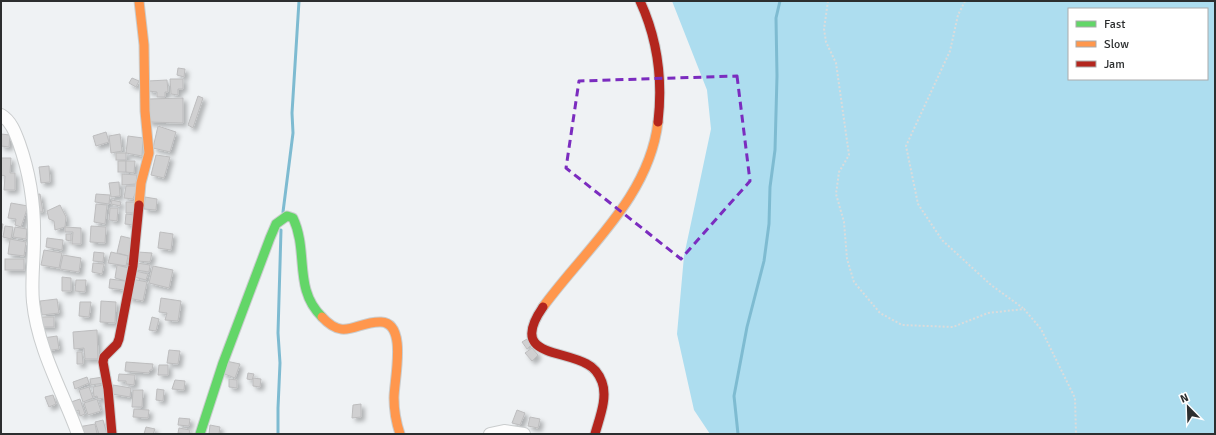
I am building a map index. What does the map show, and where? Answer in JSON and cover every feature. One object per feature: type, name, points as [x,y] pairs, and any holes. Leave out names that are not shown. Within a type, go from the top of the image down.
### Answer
[{"type":"street","points":[[112,434],[108,389],[103,362],[104,357],[117,344],[119,339],[133,266],[141,183],[149,153],[145,111],[144,45],[139,1]]},
{"type":"street","points":[[594,434],[603,398],[603,382],[598,371],[593,366],[578,359],[546,352],[534,342],[532,334],[533,324],[538,313],[614,220],[636,185],[651,153],[657,126],[661,76],[650,22],[640,1]]},
{"type":"street","points":[[1,115],[10,122],[22,152],[29,178],[34,222],[33,298],[40,339],[47,360],[78,434]]},
{"type":"street","points":[[200,434],[223,363],[270,238],[276,224],[287,216],[293,218],[298,228],[301,247],[302,278],[310,303],[318,315],[328,323],[342,330],[348,330],[380,322],[387,323],[394,330],[398,351],[394,405],[398,432]]},
{"type":"street","points":[[490,434],[524,434]]},
{"type":"path","points":[[828,1],[825,36],[826,42],[836,63],[849,156],[839,172],[836,194],[844,222],[847,260],[854,282],[880,313],[902,325],[953,327],[988,313],[1024,309]]},
{"type":"path","points":[[965,1],[958,14],[950,51],[906,146],[918,204],[942,240],[991,285],[1024,309],[1041,329],[1075,398],[1076,434]]},
{"type":"highlighted area","points":[[737,76],[750,181],[681,259],[566,168],[579,81]]},
{"type":"shaded area","points":[[672,1],[1215,1],[1215,434],[710,434],[694,410],[677,334],[684,256],[711,129],[707,90]]},
{"type":"building","points":[[178,68],[185,69],[184,77],[177,75]]},
{"type":"building","points":[[132,78],[139,81],[136,87],[129,83]]},
{"type":"building","points":[[170,79],[183,79],[183,89],[178,89],[178,95],[171,94]]},
{"type":"building","points":[[167,80],[168,92],[165,92],[165,97],[157,97],[157,92],[148,91],[148,81]]},
{"type":"building","points":[[198,96],[203,98],[193,128],[188,125]]},
{"type":"building","points":[[183,98],[183,123],[148,122],[148,99]]},
{"type":"building","points":[[158,126],[176,132],[170,152],[153,148]]},
{"type":"building","points":[[106,132],[109,142],[96,146],[93,136]]},
{"type":"building","points":[[1,134],[10,135],[9,147],[1,146]]},
{"type":"building","points":[[120,134],[122,151],[111,153],[109,136]]},
{"type":"building","points":[[128,136],[143,138],[142,156],[126,153]]},
{"type":"building","points":[[116,153],[126,153],[126,160],[116,160]]},
{"type":"building","points":[[156,155],[170,157],[164,178],[151,175]]},
{"type":"building","points":[[1,158],[11,158],[10,173],[15,173],[15,190],[4,190],[5,176],[1,175]]},
{"type":"building","points":[[118,161],[126,161],[126,172],[118,172]]},
{"type":"building","points":[[126,161],[135,161],[134,173],[126,172]]},
{"type":"building","points":[[49,166],[50,182],[41,183],[39,167]]},
{"type":"building","points":[[122,174],[137,175],[136,184],[122,185]]},
{"type":"building","points":[[119,182],[120,196],[111,197],[109,183]]},
{"type":"building","points":[[126,186],[138,186],[133,199],[124,198]]},
{"type":"building","points":[[40,194],[43,212],[36,212],[33,195]]},
{"type":"building","points":[[96,194],[110,195],[109,204],[95,202]]},
{"type":"building","points":[[145,197],[157,199],[156,210],[144,209]]},
{"type":"building","points":[[112,200],[121,202],[120,206],[111,204]]},
{"type":"building","points":[[126,202],[136,202],[135,213],[126,213]]},
{"type":"building","points":[[11,203],[28,206],[21,227],[15,225],[16,219],[8,218]]},
{"type":"building","points":[[96,204],[107,205],[105,224],[94,222]]},
{"type":"building","points":[[60,205],[66,217],[65,227],[55,230],[54,221],[49,219],[47,211]]},
{"type":"building","points":[[110,208],[118,208],[117,221],[109,220]]},
{"type":"building","points":[[126,214],[135,215],[134,225],[125,224]]},
{"type":"building","points":[[1,224],[3,224],[1,236]]},
{"type":"building","points":[[5,226],[13,227],[11,239],[3,237]]},
{"type":"building","points":[[91,226],[106,227],[105,243],[90,242]]},
{"type":"building","points":[[15,227],[27,229],[26,239],[13,237]]},
{"type":"building","points":[[65,227],[81,228],[81,244],[72,244],[73,232],[65,232]]},
{"type":"building","points":[[160,232],[173,234],[171,250],[158,248]]},
{"type":"building","points":[[66,234],[71,234],[71,241],[66,240]]},
{"type":"building","points":[[121,236],[133,239],[129,256],[117,253]]},
{"type":"building","points":[[47,238],[63,240],[62,250],[46,247]]},
{"type":"building","points":[[10,239],[26,242],[24,256],[8,254]]},
{"type":"building","points":[[44,250],[62,253],[59,268],[41,265]]},
{"type":"building","points":[[94,252],[104,253],[103,262],[93,261]]},
{"type":"building","points":[[111,252],[128,256],[126,266],[108,263]]},
{"type":"building","points":[[138,252],[152,253],[150,262],[137,261]]},
{"type":"building","points":[[63,255],[81,258],[79,272],[60,269]]},
{"type":"building","points":[[5,259],[24,259],[24,270],[5,270]]},
{"type":"building","points":[[93,263],[104,264],[102,274],[92,272]]},
{"type":"building","points":[[137,263],[150,265],[149,272],[136,270]]},
{"type":"building","points":[[117,265],[129,268],[126,281],[115,278]]},
{"type":"building","points":[[153,266],[173,270],[169,288],[149,283]]},
{"type":"building","points":[[136,271],[148,274],[146,280],[134,277]]},
{"type":"building","points":[[62,277],[71,278],[71,291],[62,291]]},
{"type":"building","points":[[110,279],[125,281],[124,290],[109,288]]},
{"type":"building","points":[[132,279],[147,282],[143,301],[128,298]]},
{"type":"building","points":[[76,280],[86,280],[85,292],[75,291]]},
{"type":"building","points":[[161,298],[181,301],[178,321],[165,320],[167,313],[159,312]]},
{"type":"building","points":[[57,299],[59,313],[42,315],[40,301]]},
{"type":"building","points":[[101,301],[116,302],[115,323],[100,322]]},
{"type":"building","points":[[80,302],[91,302],[89,317],[79,316]]},
{"type":"building","points":[[39,317],[54,317],[54,327],[39,327]]},
{"type":"building","points":[[152,317],[159,319],[156,331],[149,330]]},
{"type":"building","points":[[97,330],[98,359],[85,359],[84,348],[74,349],[73,332]]},
{"type":"building","points":[[57,336],[59,349],[45,351],[43,338]]},
{"type":"building","points":[[527,339],[531,345],[527,349],[522,342]]},
{"type":"building","points":[[532,348],[538,355],[532,361],[525,353]]},
{"type":"building","points":[[169,350],[180,351],[178,364],[167,363]]},
{"type":"building","points":[[77,352],[82,352],[83,364],[77,364]]},
{"type":"building","points":[[226,361],[240,364],[235,378],[222,373]]},
{"type":"building","points":[[126,362],[153,364],[152,370],[150,370],[149,373],[125,371]]},
{"type":"building","points":[[159,365],[168,365],[168,375],[158,375]]},
{"type":"building","points":[[248,373],[254,374],[252,380],[247,379]]},
{"type":"building","points":[[119,374],[135,375],[134,385],[126,384],[126,381],[118,381]]},
{"type":"building","points":[[87,377],[89,383],[75,389],[73,382]]},
{"type":"building","points":[[103,377],[104,383],[91,385],[90,379]]},
{"type":"building","points":[[253,378],[261,379],[260,387],[253,386]]},
{"type":"building","points":[[229,379],[237,380],[237,388],[229,387]]},
{"type":"building","points":[[175,380],[185,381],[184,390],[172,389]]},
{"type":"building","points":[[103,385],[105,398],[98,399],[97,396],[94,397],[93,387]]},
{"type":"building","points":[[113,385],[131,388],[130,397],[112,394]]},
{"type":"building","points":[[89,387],[93,398],[83,402],[79,390]]},
{"type":"building","points":[[157,389],[164,390],[163,401],[156,400]]},
{"type":"building","points":[[133,390],[143,390],[142,407],[132,407]]},
{"type":"building","points":[[53,395],[56,404],[49,407],[45,397]]},
{"type":"building","points":[[80,399],[85,414],[80,416],[79,410],[74,412],[71,402]]},
{"type":"building","points":[[97,399],[101,411],[88,415],[84,403]]},
{"type":"building","points":[[361,404],[361,417],[352,418],[353,405]]},
{"type":"building","points":[[134,409],[149,410],[148,418],[133,417]]},
{"type":"building","points":[[517,410],[525,413],[520,425],[512,423]]},
{"type":"building","points":[[530,417],[540,419],[538,428],[528,426]]},
{"type":"building","points":[[179,418],[190,419],[189,426],[178,425]]},
{"type":"building","points":[[103,420],[107,434],[99,434],[95,422]]},
{"type":"building","points":[[95,424],[97,434],[80,434],[78,427]]},
{"type":"building","points":[[210,425],[220,427],[219,434],[209,434]]},
{"type":"building","points":[[146,427],[155,429],[153,434],[144,434]]},
{"type":"building","points":[[179,428],[190,430],[189,434],[178,433]]},
{"type":"waterway","points":[[283,212],[293,133],[292,113],[299,1]]},
{"type":"waterway","points":[[738,434],[734,396],[747,327],[764,261],[769,224],[770,187],[775,150],[777,76],[776,18],[780,1]]},
{"type":"waterway","points":[[278,434],[280,363],[278,333],[281,230]]},
{"type":"traffic: fast","points":[[200,434],[223,363],[270,238],[276,224],[287,216],[293,218],[298,231],[304,282],[307,294],[313,306],[322,317]]},
{"type":"traffic: slow","points":[[139,1],[144,45],[145,111],[149,153],[141,183],[139,205]]},
{"type":"traffic: slow","points":[[543,307],[629,199],[642,175],[652,149],[658,122]]},
{"type":"traffic: slow","points":[[322,317],[337,328],[344,329],[381,322],[389,325],[394,332],[398,354],[394,403],[397,425],[400,434]]},
{"type":"traffic: jam","points":[[640,1],[651,30],[658,60],[660,90],[658,122]]},
{"type":"traffic: jam","points":[[112,434],[108,389],[103,362],[104,357],[117,344],[119,339],[133,266],[139,205]]},
{"type":"traffic: jam","points":[[543,307],[534,323],[532,334],[535,343],[542,348],[587,364],[594,369],[601,379],[604,388],[604,395],[601,415],[595,434]]}]
